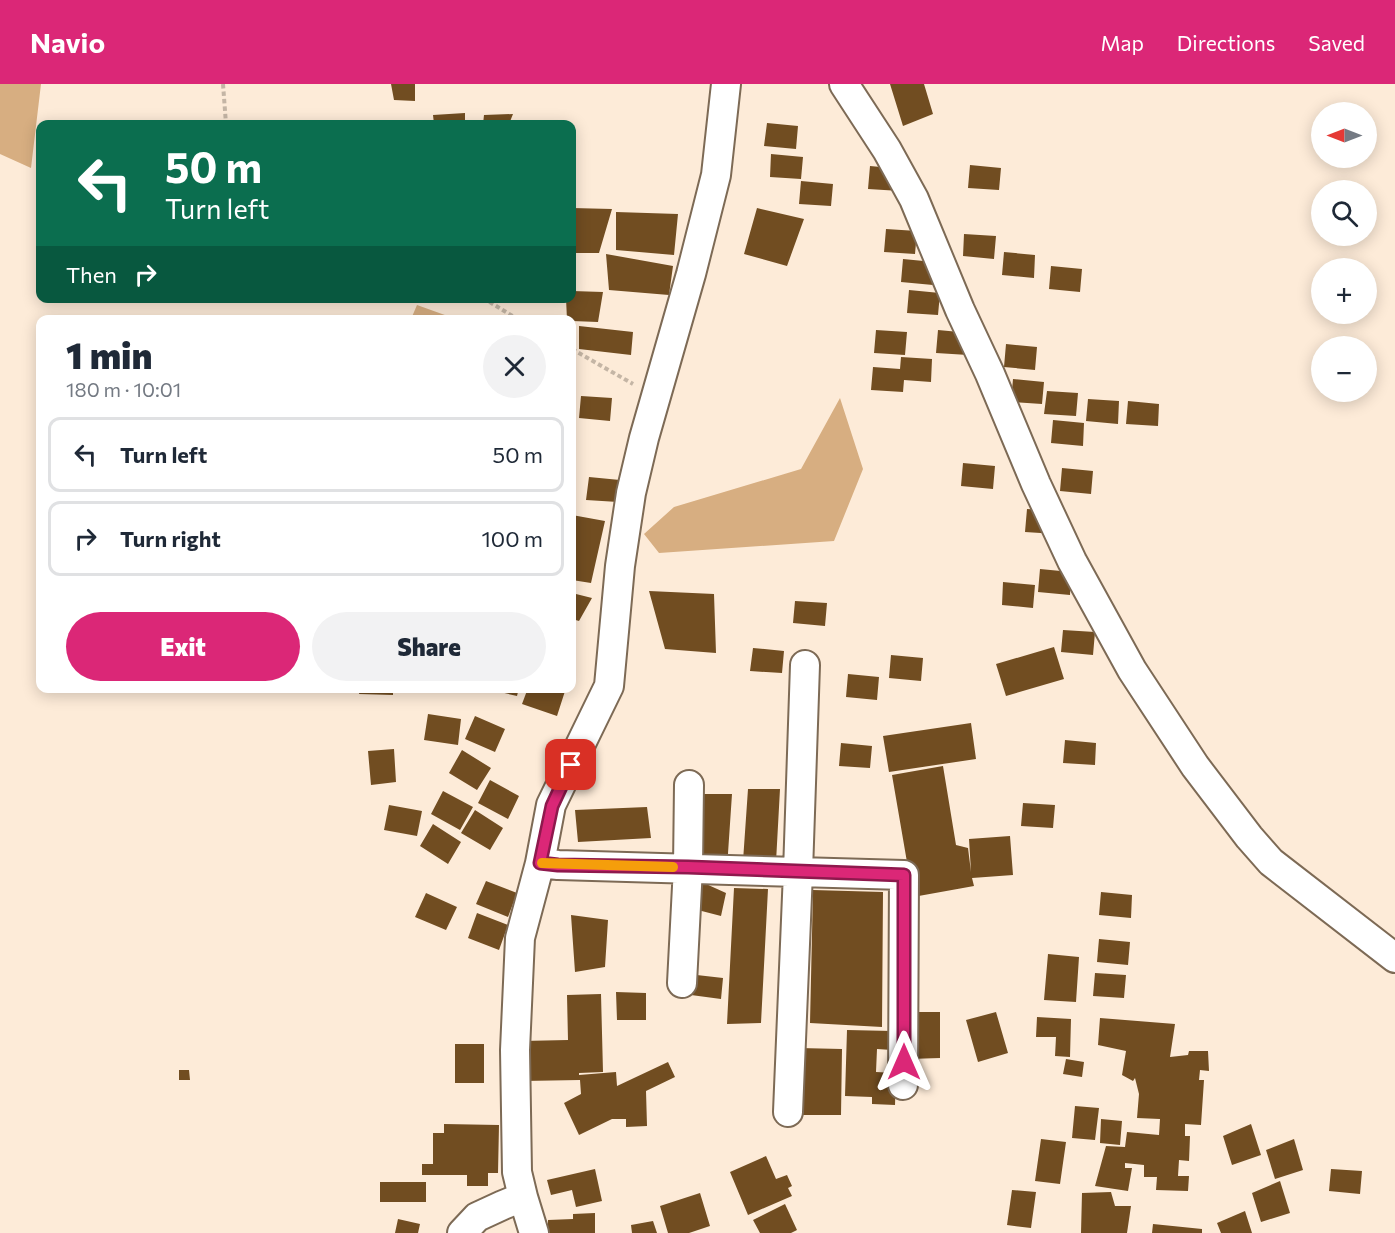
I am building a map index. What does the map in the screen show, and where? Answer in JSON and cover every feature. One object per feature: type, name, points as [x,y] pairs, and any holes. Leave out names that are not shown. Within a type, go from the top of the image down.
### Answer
[{"type":"street","points":[[534,1233],[517,1172],[515,1050],[520,938],[552,806],[609,686],[620,566],[631,493],[655,396],[691,274],[716,175],[726,84]]},
{"type":"street","points":[[844,84],[887,150],[914,199],[1036,484],[1072,561],[1132,670],[1195,766],[1271,862],[1395,958]]},
{"type":"street","points":[[788,1112],[805,665]]},
{"type":"street","points":[[682,983],[688,867],[689,785]]},
{"type":"street","points":[[540,863],[904,875],[903,1085]]},
{"type":"street","points":[[462,1233],[477,1217],[523,1197]]},
{"type":"path","points":[[224,84],[226,120]]},
{"type":"path","points":[[491,303],[511,315]]},
{"type":"path","points":[[576,351],[655,396]]},
{"type":"shaded area","points":[[0,84],[41,84],[31,168],[0,154]]},
{"type":"shaded area","points":[[417,305],[445,315],[413,315]]},
{"type":"shaded area","points":[[840,398],[863,469],[834,541],[659,553],[644,534],[674,507],[801,469]]},
{"type":"building","points":[[391,84],[415,84],[415,101],[394,100]]},
{"type":"building","points":[[890,84],[924,84],[933,114],[903,126]]},
{"type":"building","points":[[465,113],[465,120],[434,120],[433,115]]},
{"type":"building","points":[[513,114],[511,120],[483,120],[484,115]]},
{"type":"building","points":[[767,123],[798,126],[796,149],[764,146]]},
{"type":"building","points":[[771,154],[803,157],[801,179],[770,177]]},
{"type":"building","points":[[970,165],[1001,168],[999,190],[968,188]]},
{"type":"building","points":[[870,166],[902,169],[900,191],[868,189]]},
{"type":"building","points":[[801,181],[833,184],[831,206],[799,204]]},
{"type":"building","points":[[576,208],[612,209],[599,253],[576,253]]},
{"type":"building","points":[[757,208],[804,219],[787,266],[744,254]]},
{"type":"building","points":[[616,212],[678,214],[674,255],[616,250]]},
{"type":"building","points":[[886,229],[917,231],[915,254],[884,252]]},
{"type":"building","points":[[964,234],[996,236],[994,259],[963,256]]},
{"type":"building","points":[[1004,252],[1035,255],[1034,278],[1002,275]]},
{"type":"building","points":[[606,254],[673,266],[669,295],[609,290]]},
{"type":"building","points":[[903,259],[934,262],[933,285],[901,282]]},
{"type":"building","points":[[1051,266],[1082,269],[1080,292],[1049,289]]},
{"type":"building","points":[[909,290],[940,293],[938,315],[907,313]]},
{"type":"building","points":[[576,291],[603,292],[598,322],[576,321],[576,315],[567,315],[566,303],[576,303]]},
{"type":"building","points":[[579,326],[633,332],[631,355],[579,349]]},
{"type":"building","points":[[876,330],[907,332],[905,355],[874,353]]},
{"type":"building","points":[[938,330],[970,333],[968,355],[936,353]]},
{"type":"building","points":[[1006,344],[1037,347],[1035,370],[1004,367]]},
{"type":"building","points":[[901,357],[932,359],[931,382],[904,380],[903,392],[871,390],[873,367],[900,369]]},
{"type":"building","points":[[1013,379],[1044,382],[1042,404],[1011,402]]},
{"type":"building","points":[[1047,391],[1078,393],[1076,416],[1044,414]]},
{"type":"building","points":[[581,396],[612,398],[610,421],[579,418]]},
{"type":"building","points":[[1088,399],[1119,401],[1118,424],[1086,421]]},
{"type":"building","points":[[1128,401],[1159,404],[1158,426],[1126,424]]},
{"type":"building","points":[[1053,420],[1084,423],[1083,446],[1051,443]]},
{"type":"building","points":[[963,463],[995,466],[993,489],[961,486]]},
{"type":"building","points":[[1062,468],[1093,471],[1091,494],[1060,491]]},
{"type":"building","points":[[589,477],[620,480],[618,502],[586,500]]},
{"type":"building","points":[[1027,509],[1058,511],[1056,534],[1025,532]]},
{"type":"building","points":[[576,516],[605,521],[591,583],[576,581]]},
{"type":"building","points":[[1040,569],[1071,572],[1070,595],[1038,592]]},
{"type":"building","points":[[1003,582],[1035,585],[1033,608],[1002,605]]},
{"type":"building","points":[[649,591],[714,594],[716,653],[665,649]]},
{"type":"building","points":[[576,594],[592,598],[579,621],[576,620]]},
{"type":"building","points":[[795,601],[827,603],[825,626],[793,623]]},
{"type":"building","points":[[1063,630],[1095,632],[1093,655],[1061,652]]},
{"type":"building","points":[[1054,647],[1064,679],[1006,696],[996,664]]},
{"type":"building","points":[[753,648],[784,651],[782,673],[750,671]]},
{"type":"building","points":[[891,655],[923,658],[921,681],[889,678]]},
{"type":"building","points":[[848,674],[879,677],[877,700],[846,697]]},
{"type":"building","points":[[393,693],[393,695],[359,694]]},
{"type":"building","points":[[526,693],[564,693],[557,716],[522,704]]},
{"type":"building","points":[[428,714],[461,719],[458,745],[424,740]]},
{"type":"building","points":[[475,716],[505,729],[495,752],[465,739]]},
{"type":"building","points":[[971,723],[976,759],[889,772],[883,736]]},
{"type":"building","points":[[1065,740],[1096,743],[1095,765],[1063,763]]},
{"type":"building","points":[[841,743],[872,746],[870,768],[839,766]]},
{"type":"building","points":[[394,749],[396,782],[371,785],[368,751]]},
{"type":"building","points":[[462,750],[491,768],[477,790],[449,773]]},
{"type":"building","points":[[943,766],[956,845],[968,848],[971,872],[969,839],[1010,836],[1013,875],[972,878],[974,886],[913,897],[892,775]]},
{"type":"building","points":[[490,780],[519,796],[508,819],[478,803]]},
{"type":"building","points":[[748,789],[780,789],[776,862],[743,861]]},
{"type":"building","points":[[443,791],[473,807],[460,830],[431,814]]},
{"type":"building","points":[[700,794],[732,794],[727,868],[695,867]]},
{"type":"building","points":[[1023,803],[1055,805],[1053,828],[1021,826]]},
{"type":"building","points":[[389,805],[422,811],[417,836],[384,830]]},
{"type":"building","points":[[647,807],[651,838],[578,842],[575,810]]},
{"type":"building","points":[[475,810],[503,828],[490,850],[461,833]]},
{"type":"building","points":[[433,824],[461,842],[448,864],[420,846]]},
{"type":"building","points":[[695,879],[726,893],[721,916],[694,909]]},
{"type":"building","points":[[486,881],[517,893],[508,917],[476,904]]},
{"type":"building","points":[[734,888],[768,889],[761,1023],[727,1024]]},
{"type":"building","points":[[813,890],[883,892],[882,1027],[810,1023]]},
{"type":"building","points":[[1101,892],[1132,895],[1131,918],[1099,915]]},
{"type":"building","points":[[426,893],[457,907],[446,930],[415,917]]},
{"type":"building","points":[[477,913],[508,925],[499,950],[468,938]]},
{"type":"building","points":[[571,915],[608,920],[605,967],[575,972]]},
{"type":"building","points":[[1099,939],[1130,942],[1128,965],[1097,962]]},
{"type":"building","points":[[1048,954],[1079,957],[1076,1002],[1044,1000]]},
{"type":"building","points":[[1095,973],[1126,975],[1124,998],[1093,996]]},
{"type":"building","points":[[688,974],[723,978],[721,999],[691,995]]},
{"type":"building","points":[[616,992],[646,993],[646,1020],[617,1020]]},
{"type":"building","points":[[601,994],[603,1072],[579,1073],[579,1075],[616,1072],[617,1086],[668,1062],[675,1077],[646,1091],[647,1126],[626,1127],[626,1119],[612,1119],[579,1135],[564,1103],[581,1094],[580,1080],[523,1081],[522,1041],[568,1040],[567,995]]},
{"type":"building","points":[[908,1012],[940,1012],[940,1058],[909,1059]]},
{"type":"building","points":[[996,1012],[1008,1053],[978,1062],[966,1020]]},
{"type":"building","points":[[1037,1017],[1071,1019],[1070,1057],[1055,1056],[1056,1037],[1036,1037]]},
{"type":"building","points":[[1100,1018],[1175,1024],[1170,1057],[1188,1055],[1189,1051],[1208,1051],[1209,1071],[1200,1070],[1199,1080],[1204,1080],[1201,1125],[1185,1124],[1185,1136],[1190,1136],[1189,1161],[1179,1160],[1178,1176],[1189,1176],[1188,1191],[1156,1190],[1157,1177],[1144,1177],[1144,1165],[1125,1163],[1125,1168],[1132,1168],[1128,1191],[1095,1186],[1106,1146],[1125,1147],[1127,1132],[1159,1135],[1160,1119],[1137,1118],[1139,1094],[1135,1078],[1133,1081],[1122,1075],[1126,1051],[1098,1045]]},
{"type":"building","points":[[847,1030],[892,1031],[892,1050],[877,1049],[876,1072],[896,1073],[895,1105],[872,1104],[872,1097],[845,1096]]},
{"type":"building","points":[[455,1044],[484,1044],[484,1083],[455,1083]]},
{"type":"building","points":[[799,1048],[842,1049],[841,1115],[797,1115]]},
{"type":"building","points":[[1066,1059],[1084,1062],[1082,1077],[1063,1074]]},
{"type":"building","points":[[179,1070],[189,1070],[190,1080],[179,1080]]},
{"type":"building","points":[[1075,1106],[1099,1108],[1095,1140],[1072,1138]]},
{"type":"building","points":[[1101,1119],[1122,1121],[1120,1145],[1100,1143]]},
{"type":"building","points":[[444,1124],[499,1125],[498,1173],[488,1173],[488,1186],[467,1186],[467,1175],[422,1175],[422,1164],[433,1164],[433,1133],[444,1133]]},
{"type":"building","points":[[1251,1124],[1261,1155],[1232,1165],[1223,1136]]},
{"type":"building","points":[[1041,1139],[1066,1142],[1060,1184],[1035,1181]]},
{"type":"building","points":[[1294,1139],[1303,1170],[1275,1179],[1266,1150]]},
{"type":"building","points":[[766,1156],[776,1179],[787,1175],[792,1186],[788,1188],[792,1196],[748,1215],[730,1172]]},
{"type":"building","points":[[595,1169],[602,1201],[576,1207],[572,1190],[551,1195],[547,1180]]},
{"type":"building","points":[[1331,1169],[1362,1171],[1360,1194],[1329,1191]]},
{"type":"building","points":[[1280,1181],[1290,1213],[1261,1222],[1252,1193]]},
{"type":"building","points":[[380,1182],[426,1182],[426,1202],[380,1202]]},
{"type":"building","points":[[1012,1190],[1036,1192],[1031,1228],[1007,1225]]},
{"type":"building","points":[[1111,1192],[1115,1206],[1131,1206],[1127,1233],[1081,1233],[1082,1193]]},
{"type":"building","points":[[700,1193],[710,1226],[689,1233],[668,1233],[660,1206]]},
{"type":"building","points":[[785,1204],[797,1230],[791,1233],[760,1233],[753,1220]]},
{"type":"building","points":[[1245,1211],[1252,1233],[1221,1233],[1217,1223]]},
{"type":"building","points":[[595,1213],[595,1233],[548,1233],[548,1220],[573,1219],[573,1214]]},
{"type":"building","points":[[398,1219],[420,1224],[418,1233],[395,1233]]},
{"type":"building","points":[[653,1221],[657,1233],[632,1233],[631,1225]]},
{"type":"building","points":[[1153,1224],[1202,1229],[1202,1233],[1152,1233]]},
{"type":"slow traffic","points":[[542,863],[673,867]]},
{"type":"route","points":[[571,765],[552,806],[540,863],[904,875],[904,1062]]}]
